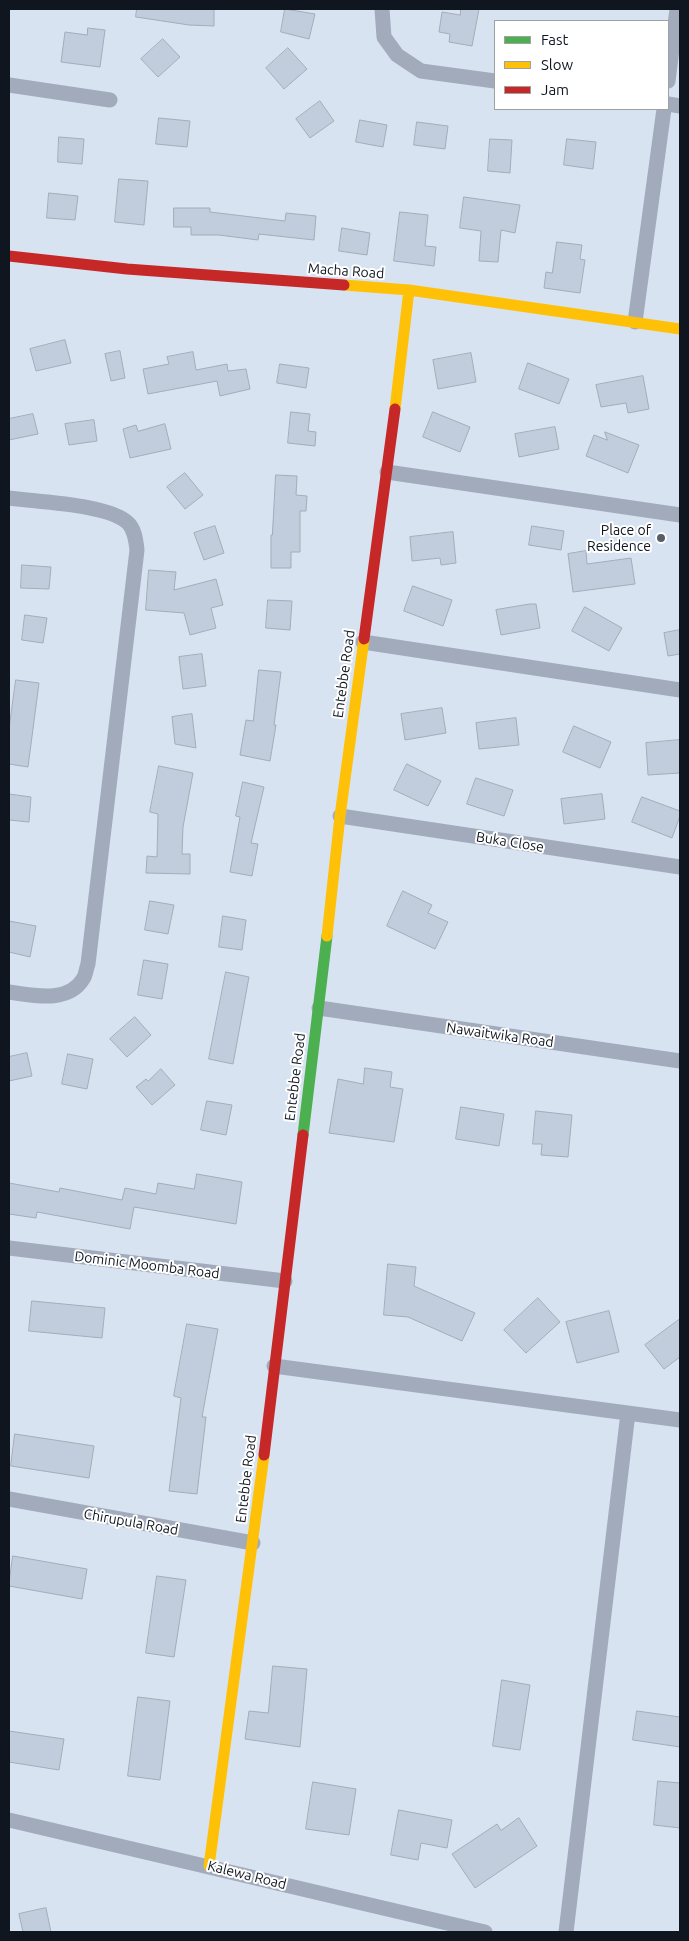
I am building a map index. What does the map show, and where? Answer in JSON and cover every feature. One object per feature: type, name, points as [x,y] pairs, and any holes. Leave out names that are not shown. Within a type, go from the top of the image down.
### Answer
[{"type":"street","points":[[382,9],[384,37],[397,55],[421,71],[494,81]]},
{"type":"street","points":[[669,73],[677,9]]},
{"type":"street","points":[[9,85],[110,100]]},
{"type":"street","points":[[635,322],[664,110]]},
{"type":"street","name":"Macha Road","points":[[9,256],[127,270],[409,290],[680,329]]},
{"type":"street","name":"Entebbe Road","points":[[209,1866],[253,1542],[319,1008],[340,816],[387,472],[409,290]]},
{"type":"street","points":[[387,472],[680,514]]},
{"type":"street","points":[[9,498],[96,509],[113,514],[129,524],[135,536],[137,550],[88,964],[83,979],[74,990],[58,995],[41,996],[9,992]]},
{"type":"street","points":[[363,642],[680,690]]},
{"type":"street","name":"Buka Close","points":[[340,816],[680,867]]},
{"type":"street","name":"Nawaitwika Road","points":[[319,1008],[680,1061]]},
{"type":"street","name":"Dominic Moomba Road","points":[[9,1248],[284,1281]]},
{"type":"street","points":[[274,1366],[680,1420]]},
{"type":"street","points":[[566,1932],[628,1413]]},
{"type":"street","name":"Chirupula Road","points":[[9,1500],[253,1542]]},
{"type":"street","name":"Kalewa Road","points":[[9,1820],[485,1932]]},
{"type":"building","points":[[137,9],[214,9],[214,26],[189,25],[136,17]]},
{"type":"building","points":[[285,9],[315,14],[309,39],[281,32]]},
{"type":"building","points":[[461,9],[479,9],[472,46],[449,42],[450,34],[439,32],[442,12],[460,15]]},
{"type":"building","points":[[88,28],[105,30],[100,67],[61,62],[65,32],[87,35]]},
{"type":"building","points":[[163,39],[180,57],[158,77],[141,59]]},
{"type":"building","points":[[288,48],[307,69],[284,89],[266,68]]},
{"type":"building","points":[[320,101],[334,121],[310,138],[296,119]]},
{"type":"building","points":[[159,118],[190,121],[187,147],[156,144]]},
{"type":"building","points":[[360,120],[387,125],[383,147],[356,142]]},
{"type":"building","points":[[417,122],[448,126],[445,149],[414,145]]},
{"type":"building","points":[[59,137],[84,139],[82,164],[58,162]]},
{"type":"building","points":[[490,139],[512,140],[510,173],[488,171]]},
{"type":"building","points":[[567,139],[596,142],[593,169],[564,165]]},
{"type":"building","points":[[119,179],[148,181],[144,225],[115,222]]},
{"type":"building","points":[[49,193],[78,196],[75,220],[47,218]]},
{"type":"building","points":[[464,197],[520,205],[515,233],[501,230],[498,262],[479,261],[481,231],[460,228]]},
{"type":"building","points":[[174,208],[210,208],[210,212],[285,221],[286,213],[316,216],[314,240],[259,234],[258,240],[219,235],[191,235],[191,227],[174,227]]},
{"type":"building","points":[[400,212],[428,215],[425,246],[436,247],[434,266],[394,261]]},
{"type":"building","points":[[342,228],[370,233],[367,255],[339,251]]},
{"type":"building","points":[[557,242],[582,245],[580,259],[585,260],[580,293],[544,288],[546,272],[552,273]]},
{"type":"building","points":[[65,340],[71,363],[36,371],[30,349]]},
{"type":"building","points":[[120,351],[125,378],[111,381],[105,354]]},
{"type":"building","points":[[193,352],[196,370],[227,364],[228,371],[246,369],[250,389],[220,396],[217,381],[148,394],[143,369],[169,364],[167,357]]},
{"type":"building","points":[[471,353],[476,382],[438,389],[433,360]]},
{"type":"building","points":[[528,363],[569,379],[559,404],[519,389]]},
{"type":"building","points":[[280,364],[309,368],[306,388],[277,383]]},
{"type":"building","points":[[643,376],[649,409],[628,413],[626,403],[601,407],[596,385]]},
{"type":"building","points":[[291,412],[310,414],[308,431],[316,432],[315,446],[288,443]]},
{"type":"building","points":[[433,412],[470,427],[460,452],[423,437]]},
{"type":"building","points":[[33,414],[38,434],[9,440],[9,419]]},
{"type":"building","points":[[94,420],[97,441],[69,445],[65,424]]},
{"type":"building","points":[[165,424],[171,449],[130,458],[123,429],[136,425],[138,431]]},
{"type":"building","points":[[555,427],[559,449],[519,457],[515,434]]},
{"type":"building","points":[[605,432],[639,445],[628,473],[586,456],[594,435],[607,440]]},
{"type":"building","points":[[185,473],[203,495],[185,509],[167,487]]},
{"type":"building","points":[[276,475],[297,476],[296,495],[307,496],[306,511],[300,511],[300,552],[291,552],[291,568],[271,568],[271,535]]},
{"type":"building","points":[[215,526],[224,553],[204,560],[194,533]]},
{"type":"building","points":[[532,526],[564,531],[561,550],[529,545]]},
{"type":"building","points":[[453,532],[456,563],[441,565],[440,558],[412,561],[410,537]]},
{"type":"building","points":[[586,551],[587,564],[631,558],[635,584],[573,592],[568,554]]},
{"type":"building","points":[[22,565],[51,567],[49,589],[21,588]]},
{"type":"building","points":[[149,570],[176,572],[174,590],[216,579],[223,605],[211,608],[216,628],[190,635],[184,613],[146,610]]},
{"type":"building","points":[[413,586],[452,600],[443,626],[404,611]]},
{"type":"building","points":[[268,600],[292,601],[290,630],[266,628]]},
{"type":"building","points":[[536,604],[540,628],[501,635],[496,610]]},
{"type":"building","points":[[585,607],[622,628],[609,651],[572,631]]},
{"type":"building","points":[[25,615],[47,618],[43,643],[22,640]]},
{"type":"building","points":[[680,630],[680,654],[668,656],[664,633]]},
{"type":"building","points":[[202,654],[206,686],[183,689],[179,657]]},
{"type":"building","points":[[259,670],[281,672],[274,725],[276,725],[270,761],[240,755],[246,720],[253,721]]},
{"type":"building","points":[[16,680],[39,683],[28,767],[9,764],[9,729]]},
{"type":"building","points":[[442,708],[446,733],[405,740],[401,714]]},
{"type":"building","points":[[192,714],[196,748],[175,744],[172,717]]},
{"type":"building","points":[[516,718],[519,745],[479,749],[476,723]]},
{"type":"building","points":[[574,726],[611,742],[600,768],[563,752]]},
{"type":"building","points":[[680,740],[680,773],[648,775],[646,743]]},
{"type":"building","points":[[407,764],[441,781],[428,806],[394,790]]},
{"type":"building","points":[[159,766],[193,773],[183,827],[182,854],[190,854],[190,874],[146,873],[147,856],[157,857],[158,814],[150,812]]},
{"type":"building","points":[[476,778],[513,790],[504,816],[467,804]]},
{"type":"building","points":[[243,782],[264,787],[251,843],[258,844],[252,876],[230,872],[240,817],[236,816]]},
{"type":"building","points":[[9,794],[31,797],[29,822],[9,820]]},
{"type":"building","points":[[602,794],[605,819],[564,824],[561,799]]},
{"type":"building","points":[[642,797],[680,811],[672,838],[632,822]]},
{"type":"building","points":[[403,891],[432,905],[428,913],[448,922],[435,949],[387,926]]},
{"type":"building","points":[[150,901],[174,905],[168,934],[145,930]]},
{"type":"building","points":[[223,916],[246,920],[242,950],[219,947]]},
{"type":"building","points":[[9,921],[36,926],[30,957],[9,952]]},
{"type":"building","points":[[144,960],[168,964],[162,999],[138,995]]},
{"type":"building","points":[[226,972],[249,977],[233,1064],[209,1059]]},
{"type":"building","points":[[135,1017],[151,1035],[127,1057],[110,1039]]},
{"type":"building","points":[[27,1053],[32,1076],[9,1081],[9,1057]]},
{"type":"building","points":[[68,1054],[93,1059],[87,1089],[62,1084]]},
{"type":"building","points":[[365,1068],[392,1072],[390,1087],[403,1089],[394,1142],[329,1133],[338,1079],[363,1084]]},
{"type":"building","points":[[161,1069],[175,1085],[152,1105],[136,1087],[146,1079],[148,1081]]},
{"type":"building","points":[[207,1101],[232,1105],[226,1135],[201,1130]]},
{"type":"building","points":[[461,1107],[504,1114],[499,1146],[456,1139]]},
{"type":"building","points":[[536,1111],[572,1115],[568,1157],[541,1155],[542,1144],[533,1144]]},
{"type":"building","points":[[197,1174],[242,1182],[236,1224],[134,1207],[130,1229],[37,1212],[36,1218],[9,1214],[9,1183],[59,1192],[60,1188],[122,1200],[125,1188],[156,1194],[158,1183],[194,1189]]},
{"type":"building","points":[[388,1264],[416,1267],[414,1286],[475,1313],[462,1341],[408,1317],[384,1315]]},
{"type":"building","points":[[538,1298],[560,1322],[526,1353],[504,1330]]},
{"type":"building","points":[[32,1301],[105,1308],[102,1338],[29,1331]]},
{"type":"building","points":[[609,1311],[619,1352],[577,1363],[566,1322]]},
{"type":"building","points":[[680,1319],[680,1357],[664,1369],[645,1345]]},
{"type":"building","points":[[187,1324],[218,1329],[202,1417],[206,1417],[197,1494],[169,1491],[181,1398],[174,1396]]},
{"type":"building","points":[[15,1434],[94,1446],[89,1478],[11,1466]]},
{"type":"building","points":[[13,1556],[87,1569],[82,1599],[9,1586]]},
{"type":"building","points":[[157,1576],[186,1580],[174,1657],[146,1653]]},
{"type":"building","points":[[273,1666],[307,1669],[300,1747],[245,1739],[249,1711],[268,1713]]},
{"type":"building","points":[[502,1680],[530,1685],[520,1750],[493,1746]]},
{"type":"building","points":[[138,1697],[170,1701],[160,1780],[128,1776]]},
{"type":"building","points":[[637,1711],[680,1717],[680,1747],[633,1740]]},
{"type":"building","points":[[9,1731],[64,1739],[59,1770],[9,1762]]},
{"type":"building","points":[[658,1781],[680,1783],[680,1828],[654,1825]]},
{"type":"building","points":[[313,1782],[356,1789],[349,1835],[306,1829]]},
{"type":"building","points":[[399,1810],[452,1820],[447,1848],[421,1843],[418,1860],[391,1855]]},
{"type":"building","points":[[519,1818],[537,1846],[475,1888],[452,1854],[497,1824],[501,1830]]},
{"type":"building","points":[[46,1908],[51,1932],[23,1932],[19,1914]]},
{"type":"traffic: fast","points":[[303,1135],[327,936]]},
{"type":"traffic: slow","points":[[344,285],[409,290],[680,329]]},
{"type":"traffic: slow","points":[[395,409],[409,290]]},
{"type":"traffic: slow","points":[[327,936],[340,816],[364,639]]},
{"type":"traffic: slow","points":[[209,1866],[264,1455]]},
{"type":"traffic: jam","points":[[9,256],[127,269],[344,285]]},
{"type":"traffic: jam","points":[[364,639],[395,409]]},
{"type":"traffic: jam","points":[[264,1455],[303,1135]]},
{"type":"place","name":"Place of Residence","points":[[661,538]]}]
